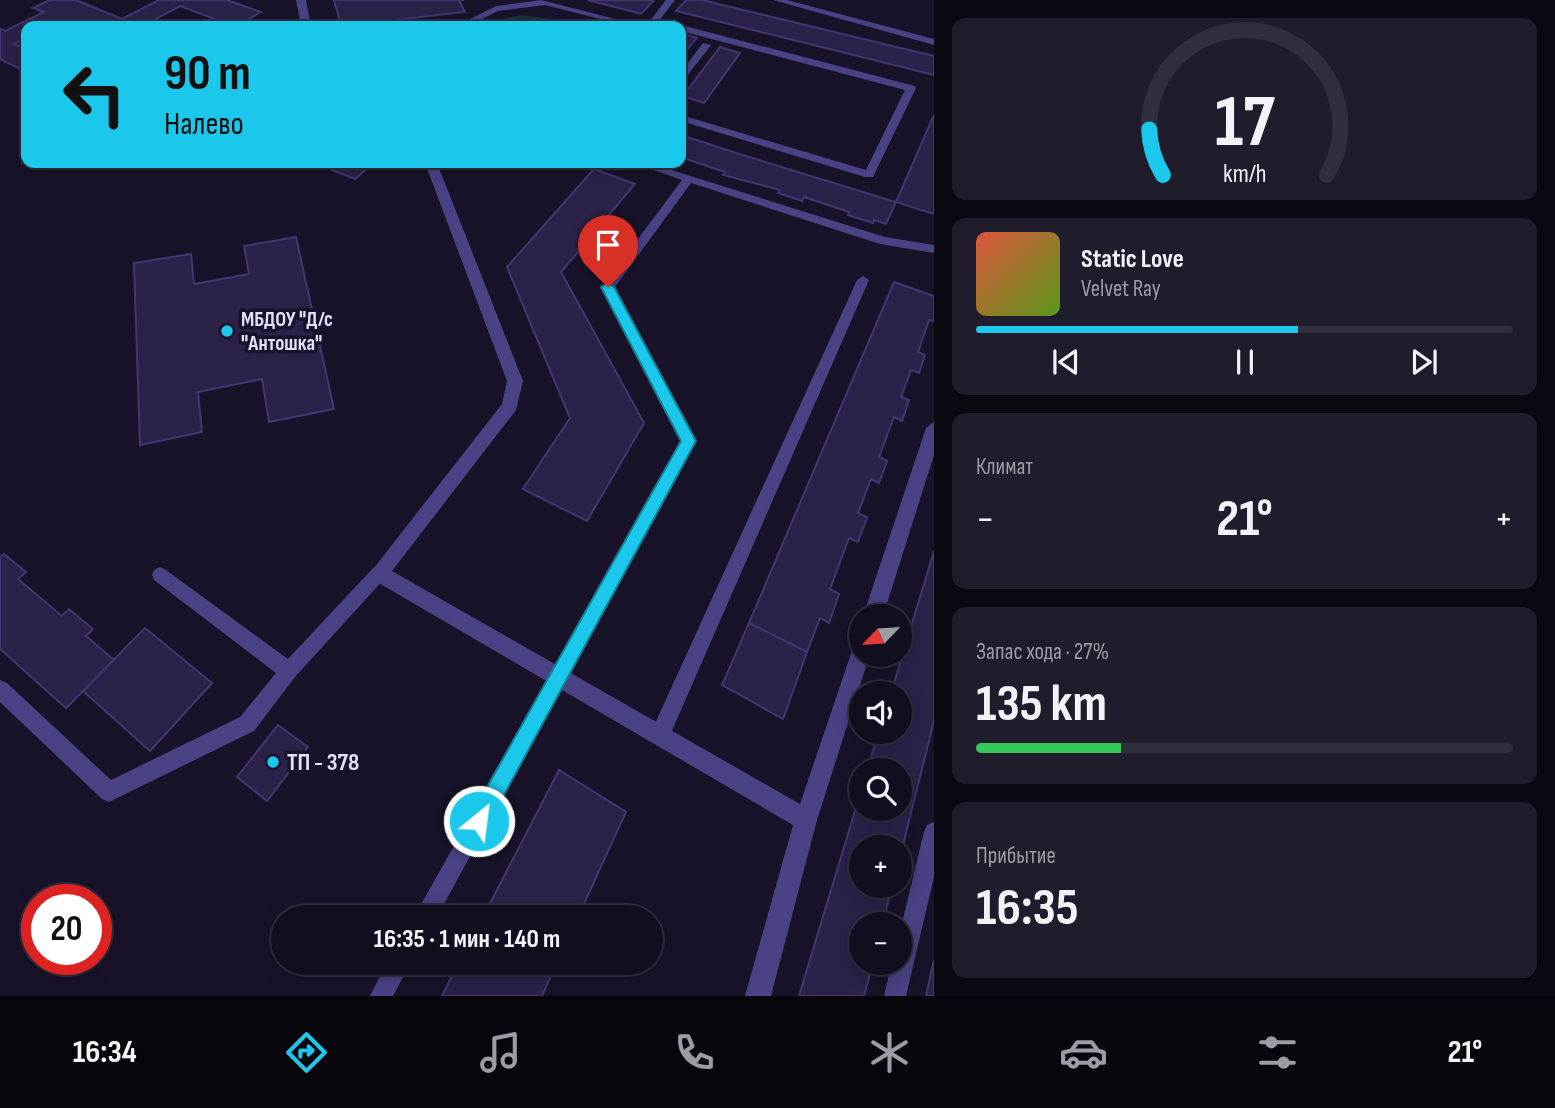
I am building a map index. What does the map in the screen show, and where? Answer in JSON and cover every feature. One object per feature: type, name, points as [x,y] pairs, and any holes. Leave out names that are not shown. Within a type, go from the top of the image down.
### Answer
[{"type":"street","points":[[301,0],[305,21]]},
{"type":"street","points":[[433,168],[515,381],[510,407],[379,573],[806,820]]},
{"type":"street","points":[[877,604],[934,428]]},
{"type":"street","points":[[758,996],[806,820],[856,667]]},
{"type":"lane","points":[[658,21],[671,0]]},
{"type":"lane","points":[[777,0],[934,41]]},
{"type":"lane","points":[[472,21],[496,9],[545,2],[619,21]]},
{"type":"lane","points":[[686,29],[911,88],[869,175],[686,120]]},
{"type":"lane","points":[[686,71],[706,45]]},
{"type":"lane","points":[[655,168],[884,240],[934,249]]},
{"type":"lane","points":[[432,905],[689,441],[608,287],[689,179]]},
{"type":"lane","points":[[660,735],[863,280]]},
{"type":"lane","points":[[0,688],[108,792],[247,724],[289,671],[379,573]]},
{"type":"lane","points":[[160,575],[289,671]]},
{"type":"lane","points":[[895,996],[934,832]]},
{"type":"lane","points":[[381,996],[393,975]]},
{"type":"green space","points":[[521,15],[567,21],[493,21]]},
{"type":"building","points":[[50,0],[76,0],[122,19],[159,0],[227,0],[261,12],[245,21],[220,21],[180,6],[152,21],[26,21],[44,12],[33,8]]},
{"type":"building","points":[[334,0],[464,0],[459,1],[465,12],[385,21],[340,21]]},
{"type":"building","points":[[588,0],[654,0],[641,14]]},
{"type":"building","points":[[686,0],[702,0],[934,56],[934,75],[676,11]]},
{"type":"building","points":[[21,23],[21,40],[14,44],[21,47],[21,70],[0,59],[0,29],[5,31]]},
{"type":"building","points":[[686,35],[697,38],[686,51]]},
{"type":"building","points":[[720,47],[740,53],[704,103],[686,97],[686,92]]},
{"type":"building","points":[[934,115],[934,214],[896,202]]},
{"type":"building","points":[[686,137],[896,202],[886,224],[874,220],[873,223],[804,197],[802,201],[778,193],[780,190],[723,175],[725,172],[686,159]]},
{"type":"building","points":[[328,168],[368,168],[355,179]]},
{"type":"building","points":[[594,169],[635,184],[561,272],[644,423],[587,521],[523,489],[570,418],[507,267]]},
{"type":"building","name":"МБДОУ \"Д/с \"Антошка\"","points":[[296,237],[334,409],[269,422],[262,379],[198,392],[202,432],[140,445],[134,263],[191,254],[194,284],[249,274],[244,246]]},
{"type":"building","points":[[894,282],[934,296],[934,321],[929,320],[918,352],[925,355],[919,373],[911,370],[901,397],[909,400],[902,421],[894,417],[879,457],[887,461],[879,483],[871,479],[858,513],[867,517],[858,542],[849,538],[830,589],[839,594],[829,623],[820,618],[807,652],[749,623]]},
{"type":"building","points":[[934,551],[934,721],[912,809],[912,758],[871,758],[875,744],[912,744],[912,681],[895,681],[899,667],[912,667],[912,624]]},
{"type":"building","points":[[4,554],[26,572],[18,579],[62,616],[69,609],[93,629],[86,636],[114,660],[66,708],[0,649],[0,557]]},
{"type":"building","points":[[749,623],[807,652],[783,719],[722,685]]},
{"type":"building","points":[[145,628],[212,683],[150,751],[83,691]]},
{"type":"building","name":"ТП - 378","points":[[278,725],[308,747],[267,801],[237,777]]},
{"type":"building","points":[[559,770],[626,812],[583,905],[489,905]]},
{"type":"building","points":[[852,821],[909,821],[906,835],[849,835],[849,898],[889,898],[886,912],[849,912],[849,975],[870,975],[864,996],[799,996]]},
{"type":"building","points":[[934,960],[934,996],[926,996]]},
{"type":"building","points":[[452,975],[551,975],[542,996],[442,996]]},
{"type":"place","name":"МБДОУ \"Д/с \"Антошка\"","points":[[227,331]]},
{"type":"place","name":"ТП - 378","points":[[273,762]]},
{"type":"route","points":[[479,821],[689,441],[608,287]]}]
